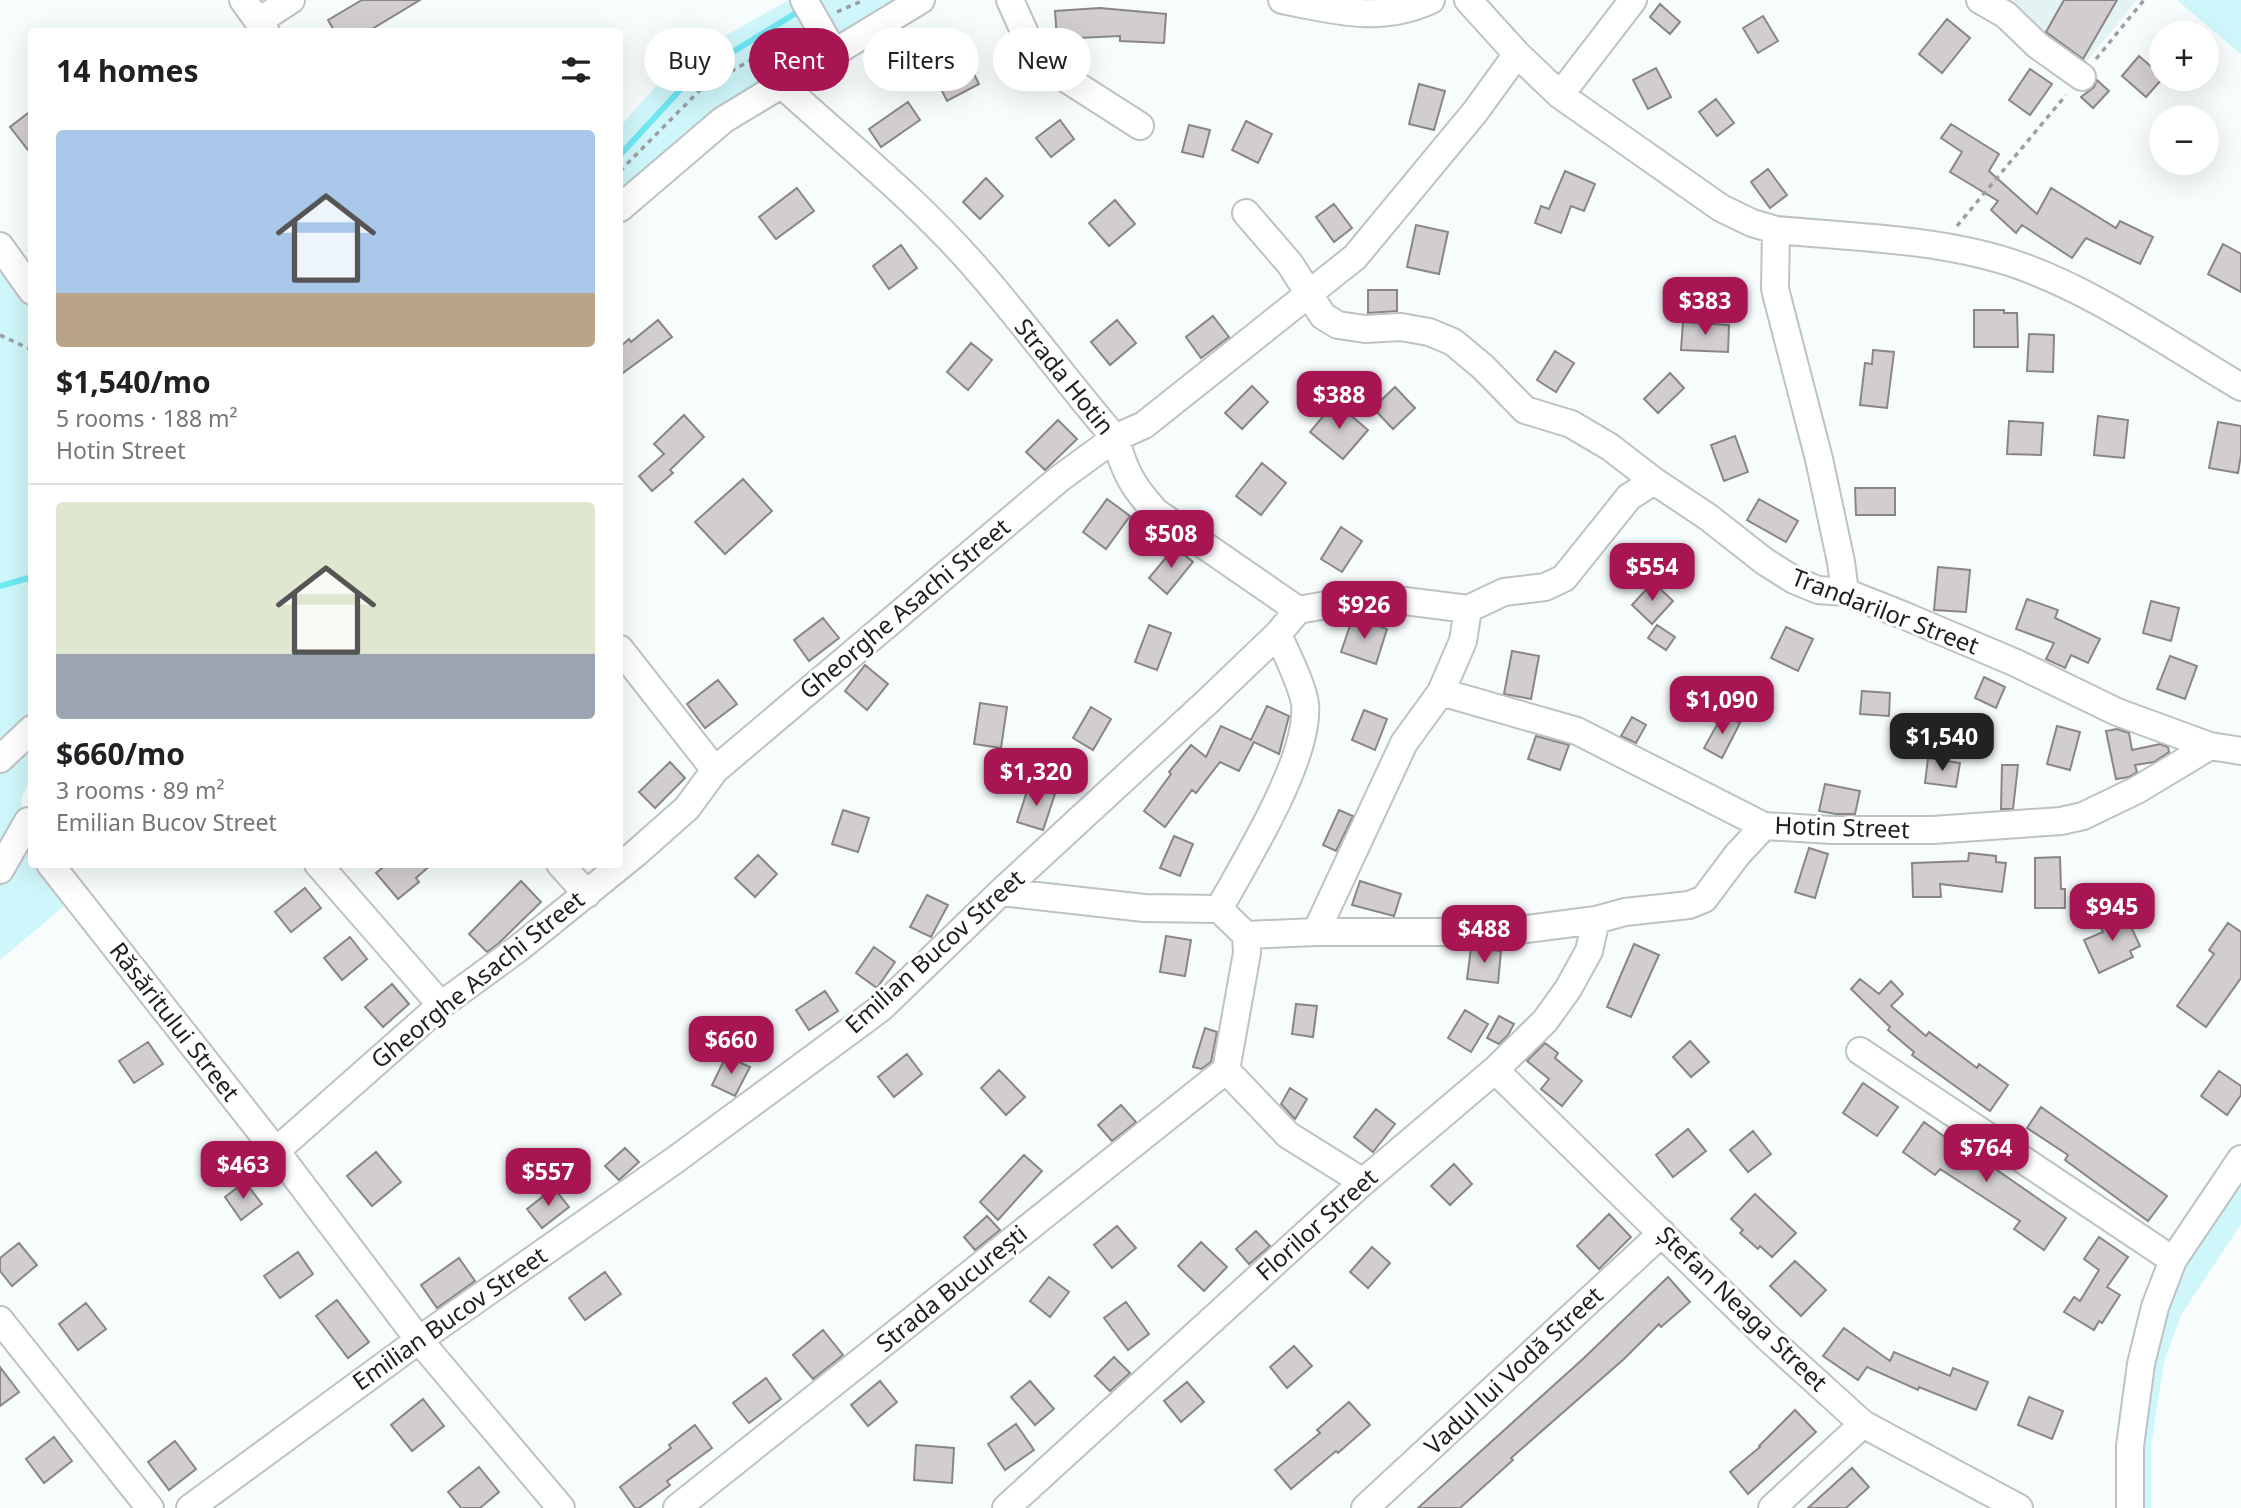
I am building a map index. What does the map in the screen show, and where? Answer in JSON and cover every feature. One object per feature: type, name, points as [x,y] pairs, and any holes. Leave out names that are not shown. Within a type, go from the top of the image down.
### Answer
[{"type":"street","points":[[243,0],[262,26],[291,0]]},
{"type":"street","points":[[849,42],[921,0]]},
{"type":"street","points":[[1010,0],[1032,49],[1062,76],[1140,126]]},
{"type":"street","points":[[1282,0],[1357,15],[1390,13],[1431,0]]},
{"type":"street","points":[[1468,0],[1517,54],[1560,95],[1721,208],[1752,223],[1776,230],[1940,247],[2012,263],[2060,281],[2241,387]]},
{"type":"street","points":[[1980,0],[2006,15],[2037,45],[2081,77]]},
{"type":"street","points":[[1560,95],[1632,1]]},
{"type":"street","name":"Gheorghe Asachi Street","points":[[623,863],[687,808],[715,769],[1059,479],[1115,438],[1144,425],[1355,257],[1475,112],[1517,54]]},
{"type":"street","points":[[623,205],[723,120],[770,91]]},
{"type":"street","name":"Strada Hotin","points":[[789,91],[942,232],[983,275],[1115,438],[1124,471],[1137,492],[1156,512],[1298,610]]},
{"type":"street","name":"Trandarilor Street","points":[[1246,213],[1290,264],[1323,316],[1338,325],[1365,329],[1401,327],[1429,332],[1453,342],[1483,367],[1525,410],[1571,424],[1610,447],[1794,580],[1818,590],[1845,592],[2016,663],[2117,712],[2210,746],[2241,751]]},
{"type":"street","points":[[1776,230],[1775,289],[1819,459],[1845,592]]},
{"type":"street","points":[[0,246],[28,285]]},
{"type":"street","points":[[1298,610],[1373,597],[1468,609],[1503,592],[1545,587],[1564,578],[1629,497],[1654,481]]},
{"type":"street","points":[[1316,932],[1404,743],[1441,692],[1463,641],[1468,609]]},
{"type":"street","name":"Emilian Bucov Street","points":[[190,1508],[419,1340],[675,1160],[881,1008],[1001,892],[1278,634],[1298,610]]},
{"type":"street","points":[[1219,909],[1264,828],[1294,764],[1303,735],[1305,703],[1278,634]]},
{"type":"street","points":[[623,653],[715,769]]},
{"type":"street","name":"Hotin Street","points":[[1441,692],[1577,732],[1764,826],[1832,830],[1933,830],[2062,821],[2082,816],[2137,790],[2210,746]]},
{"type":"street","points":[[0,760],[28,733]]},
{"type":"street","points":[[0,870],[28,822]]},
{"type":"street","points":[[1246,935],[1316,932],[1503,932],[1596,920],[1625,912],[1689,905],[1704,899],[1737,855],[1764,826]]},
{"type":"street","name":"Răsăritului Street","points":[[53,868],[276,1151],[419,1340],[561,1508]]},
{"type":"street","points":[[321,868],[440,1006]]},
{"type":"street","points":[[564,868],[587,894]]},
{"type":"street","name":"Gheorghe Asachi Street","points":[[276,1151],[440,1006],[519,948],[617,868]]},
{"type":"street","points":[[1001,892],[1144,908],[1219,909],[1246,935],[1247,953],[1226,1070],[1288,1135],[1363,1182]]},
{"type":"street","name":"Florilor Street","points":[[1006,1508],[1363,1182],[1495,1070],[1545,1021],[1568,989],[1590,950],[1596,920]]},
{"type":"street","points":[[1860,1051],[2173,1260]]},
{"type":"street","name":"Strada București","points":[[677,1508],[1226,1070]]},
{"type":"street","name":"Ștefan Neaga Street","points":[[1495,1070],[1767,1337],[1863,1424],[2019,1508]]},
{"type":"street","points":[[2130,1508],[2130,1446],[2141,1364],[2155,1307],[2173,1260],[2241,1159]]},
{"type":"street","name":"Vadul lui Vodă Street","points":[[1365,1508],[1662,1233]]},
{"type":"street","points":[[0,1320],[150,1508]]},
{"type":"street","points":[[1772,1508],[1863,1424]]},
{"type":"path","points":[[623,168],[702,88],[812,13],[864,0]]},
{"type":"path","points":[[1940,247],[2144,0]]},
{"type":"path","points":[[0,335],[28,348]]},
{"type":"shaded area","points":[[789,0],[907,0],[849,40],[849,28],[749,28],[749,91],[776,91],[623,197],[623,124],[651,91],[735,91],[735,30]]},
{"type":"shaded area","points":[[1990,0],[2137,0],[2079,71]]},
{"type":"shaded area","points":[[2177,0],[2241,0],[2241,54],[2219,35],[2219,21],[2202,21]]},
{"type":"shaded area","points":[[0,262],[28,301],[28,716],[0,746]]},
{"type":"shaded area","points":[[28,743],[28,785],[22,796],[21,812],[28,845],[28,868],[44,868],[69,902],[0,960],[0,771]]},
{"type":"shaded area","points":[[2241,1184],[2241,1224],[2181,1315],[2164,1362],[2151,1446],[2151,1508],[2140,1508],[2141,1444],[2154,1348],[2174,1285],[2218,1212]]},
{"type":"building","points":[[362,0],[420,0],[374,28],[333,28],[328,20]]},
{"type":"building","points":[[2064,0],[2117,0],[2083,59],[2046,32]]},
{"type":"building","points":[[1660,4],[1680,22],[1670,34],[1650,17]]},
{"type":"building","points":[[1100,8],[1166,14],[1164,43],[1120,41],[1120,36],[1091,37],[1091,28],[1056,28],[1055,11]]},
{"type":"building","points":[[1763,16],[1778,41],[1758,53],[1743,28]]},
{"type":"building","points":[[1947,19],[1970,38],[1942,73],[1919,54]]},
{"type":"building","points":[[2139,56],[2149,65],[2149,91],[2151,91],[2146,97],[2122,76]]},
{"type":"building","points":[[1656,68],[1671,97],[1648,109],[1633,80]]},
{"type":"building","points":[[2030,69],[2052,84],[2030,115],[2009,100]]},
{"type":"building","points":[[2097,80],[2109,91],[2093,108],[2081,97],[2094,87]]},
{"type":"building","points":[[1419,84],[1445,91],[1434,130],[1409,124]]},
{"type":"building","points":[[942,91],[966,91],[947,101]]},
{"type":"building","points":[[1716,99],[1734,123],[1717,136],[1699,112]]},
{"type":"building","points":[[908,102],[920,120],[881,147],[869,129]]},
{"type":"building","points":[[28,113],[28,150],[10,127]]},
{"type":"building","points":[[1060,120],[1074,139],[1051,157],[1036,138]]},
{"type":"building","points":[[1246,121],[1272,134],[1258,163],[1232,150]]},
{"type":"building","points":[[1951,124],[1999,154],[1989,171],[2037,214],[2051,188],[2116,228],[2120,221],[2153,237],[2140,264],[2086,238],[2072,258],[2022,225],[2016,233],[1991,210],[1998,201],[1950,172],[1962,152],[1941,138]]},
{"type":"building","points":[[1189,125],[1210,130],[1203,157],[1182,152]]},
{"type":"building","points":[[1768,169],[1787,195],[1770,208],[1751,182]]},
{"type":"building","points":[[1565,171],[1595,184],[1584,211],[1571,206],[1561,233],[1535,223],[1541,206],[1549,209]]},
{"type":"building","points":[[986,178],[1003,196],[980,219],[963,202]]},
{"type":"building","points":[[797,188],[814,211],[776,239],[759,217]]},
{"type":"building","points":[[1115,200],[1135,224],[1109,246],[1089,223]]},
{"type":"building","points":[[1334,204],[1352,228],[1334,242],[1316,217]]},
{"type":"building","points":[[1416,225],[1448,232],[1439,274],[1407,267]]},
{"type":"building","points":[[2223,244],[2241,254],[2241,292],[2208,274]]},
{"type":"building","points":[[901,245],[917,268],[889,289],[873,266]]},
{"type":"building","points":[[1368,290],[1397,290],[1397,311],[1368,313]]},
{"type":"building","points":[[1974,310],[2017,313],[2018,347],[1974,347]]},
{"type":"building","points":[[1213,316],[1229,337],[1201,358],[1186,337]]},
{"type":"building","points":[[658,320],[672,337],[623,373],[623,344],[629,339],[631,342]]},
{"type":"building","points":[[1117,320],[1136,343],[1110,365],[1091,342]]},
{"type":"building","points":[[1683,322],[1729,325],[1728,352],[1681,350]]},
{"type":"building","points":[[2029,334],[2054,335],[2053,372],[2027,371]]},
{"type":"building","points":[[971,343],[992,360],[968,390],[947,372]]},
{"type":"building","points":[[1873,350],[1894,352],[1887,408],[1860,405],[1865,363],[1872,364]]},
{"type":"building","points":[[1555,351],[1574,363],[1556,392],[1537,380]]},
{"type":"building","points":[[1670,373],[1684,388],[1658,413],[1644,399]]},
{"type":"building","points":[[1252,386],[1268,402],[1242,429],[1225,413]]},
{"type":"building","points":[[1395,387],[1415,408],[1393,429],[1373,408]]},
{"type":"building","points":[[1335,402],[1368,430],[1343,459],[1310,432]]},
{"type":"building","points":[[684,415],[704,437],[670,470],[673,473],[652,491],[639,476],[664,454],[654,444]]},
{"type":"building","points":[[2098,416],[2128,420],[2124,458],[2094,455]]},
{"type":"building","points":[[1058,420],[1077,439],[1045,470],[1026,452]]},
{"type":"building","points":[[2009,421],[2043,423],[2041,455],[2007,454]]},
{"type":"building","points":[[2218,422],[2241,426],[2238,473],[2209,468]]},
{"type":"building","points":[[1735,436],[1748,472],[1724,481],[1711,445]]},
{"type":"building","points":[[1262,463],[1286,483],[1261,515],[1236,496]]},
{"type":"building","points":[[743,479],[772,511],[725,554],[695,522]]},
{"type":"building","points":[[1855,488],[1895,488],[1895,515],[1856,515]]},
{"type":"building","points":[[1107,499],[1130,516],[1106,549],[1083,532]]},
{"type":"building","points":[[1759,499],[1798,521],[1786,542],[1747,520]]},
{"type":"building","points":[[1341,527],[1362,541],[1342,572],[1321,559]]},
{"type":"building","points":[[1175,547],[1193,562],[1167,594],[1149,578]]},
{"type":"building","points":[[1938,567],[1970,570],[1966,612],[1934,610]]},
{"type":"building","points":[[1653,582],[1673,601],[1652,624],[1632,605]]},
{"type":"building","points":[[2027,599],[2058,610],[2055,618],[2100,639],[2088,663],[2071,655],[2065,668],[2046,659],[2054,643],[2016,629]]},
{"type":"building","points":[[2151,601],[2179,608],[2171,641],[2143,633]]},
{"type":"building","points":[[1353,617],[1387,629],[1376,664],[1341,652]]},
{"type":"building","points":[[823,618],[839,638],[809,661],[794,640]]},
{"type":"building","points":[[1149,625],[1171,633],[1157,670],[1135,662]]},
{"type":"building","points":[[1657,625],[1675,637],[1666,650],[1648,638]]},
{"type":"building","points":[[1786,627],[1813,639],[1798,671],[1771,658]]},
{"type":"building","points":[[1512,651],[1539,656],[1531,699],[1504,694]]},
{"type":"building","points":[[2170,656],[2197,666],[2185,699],[2157,689]]},
{"type":"building","points":[[865,665],[888,684],[867,710],[845,691]]},
{"type":"building","points":[[1984,677],[2005,687],[1996,708],[1975,698]]},
{"type":"building","points":[[718,680],[737,704],[705,728],[687,704]]},
{"type":"building","points":[[1703,683],[1725,696],[1715,713],[1693,701]]},
{"type":"building","points":[[1862,691],[1890,693],[1889,716],[1860,714]]},
{"type":"building","points":[[980,703],[1007,707],[1001,748],[974,744]]},
{"type":"building","points":[[1267,706],[1289,716],[1279,754],[1254,742],[1239,771],[1220,762],[1196,793],[1192,790],[1165,827],[1144,811],[1171,774],[1169,772],[1191,745],[1206,757],[1221,726],[1251,740]]},
{"type":"building","points":[[1091,707],[1111,719],[1093,750],[1073,738]]},
{"type":"building","points":[[1364,710],[1387,719],[1375,750],[1352,740]]},
{"type":"building","points":[[1723,714],[1740,723],[1722,758],[1704,748]]},
{"type":"building","points":[[1632,717],[1646,725],[1636,743],[1621,736]]},
{"type":"building","points":[[2057,726],[2080,732],[2070,770],[2047,764]]},
{"type":"building","points":[[2117,729],[2129,733],[2132,750],[2160,744],[2168,747],[2169,752],[2154,762],[2135,765],[2137,772],[2129,777],[2116,779],[2106,731]]},
{"type":"building","points":[[1536,736],[1569,745],[1560,770],[1528,759]]},
{"type":"building","points":[[1928,758],[1960,763],[1956,787],[1925,783]]},
{"type":"building","points":[[670,762],[685,778],[655,808],[639,792]]},
{"type":"building","points":[[2002,765],[2018,765],[2013,809],[2001,809]]},
{"type":"building","points":[[1825,784],[1860,791],[1855,814],[1819,811]]},
{"type":"building","points":[[1029,785],[1055,794],[1043,830],[1017,822]]},
{"type":"building","points":[[843,810],[869,818],[858,852],[832,844]]},
{"type":"building","points":[[1339,810],[1353,816],[1336,851],[1323,845]]},
{"type":"building","points":[[1174,836],[1193,844],[1180,876],[1160,868]]},
{"type":"building","points":[[1809,848],[1828,854],[1815,898],[1795,892]]},
{"type":"building","points":[[1969,853],[1996,856],[1996,862],[2006,863],[2002,892],[1940,884],[1941,897],[1913,897],[1912,863],[1968,861]]},
{"type":"building","points":[[758,855],[777,874],[755,897],[735,878]]},
{"type":"building","points":[[2060,857],[2061,889],[2065,889],[2065,908],[2035,908],[2035,858]]},
{"type":"building","points":[[382,868],[427,868],[416,878],[419,882],[398,899],[376,873]]},
{"type":"building","points":[[521,881],[541,902],[487,952],[469,934]]},
{"type":"building","points":[[1360,881],[1401,894],[1394,916],[1352,905]]},
{"type":"building","points":[[305,888],[321,908],[291,932],[275,912]]},
{"type":"building","points":[[927,895],[948,905],[931,937],[910,927]]},
{"type":"building","points":[[2114,915],[2116,920],[2126,916],[2140,946],[2130,951],[2133,957],[2099,973],[2084,940],[2103,932],[2098,922]]},
{"type":"building","points":[[2228,923],[2241,932],[2241,978],[2206,1027],[2177,1006],[2214,954],[2209,950]]},
{"type":"building","points":[[1166,936],[1191,940],[1185,976],[1160,972]]},
{"type":"building","points":[[350,937],[367,959],[342,980],[324,958]]},
{"type":"building","points":[[1634,944],[1659,955],[1631,1017],[1607,1007]]},
{"type":"building","points":[[874,947],[895,962],[877,988],[856,973]]},
{"type":"building","points":[[1471,948],[1501,951],[1498,983],[1467,979]]},
{"type":"building","points":[[1860,979],[1879,994],[1891,981],[1903,994],[1891,1006],[1926,1036],[1929,1032],[1977,1068],[1979,1064],[2008,1085],[1990,1111],[1912,1055],[1914,1052],[1888,1030],[1890,1027],[1851,989]]},
{"type":"building","points":[[392,984],[409,1004],[383,1027],[365,1007]]},
{"type":"building","points":[[825,991],[838,1011],[809,1030],[796,1010]]},
{"type":"building","points":[[1296,1004],[1317,1006],[1313,1037],[1292,1034]]},
{"type":"building","points":[[1465,1010],[1488,1024],[1471,1052],[1448,1038]]},
{"type":"building","points":[[1499,1016],[1514,1024],[1499,1044],[1487,1038]]},
{"type":"building","points":[[1205,1028],[1217,1032],[1211,1062],[1201,1069],[1193,1067]]},
{"type":"building","points":[[1690,1041],[1709,1062],[1691,1077],[1673,1057]]},
{"type":"building","points":[[148,1042],[163,1064],[134,1083],[119,1061]]},
{"type":"building","points":[[1545,1043],[1558,1053],[1555,1058],[1582,1081],[1562,1106],[1541,1089],[1549,1079],[1527,1061]]},
{"type":"building","points":[[907,1054],[922,1074],[894,1097],[878,1077]]},
{"type":"building","points":[[726,1056],[750,1067],[735,1096],[712,1085]]},
{"type":"building","points":[[999,1070],[1025,1097],[1006,1115],[981,1088]]},
{"type":"building","points":[[2219,1071],[2241,1086],[2241,1095],[2227,1115],[2201,1096]]},
{"type":"building","points":[[1863,1083],[1898,1107],[1877,1136],[1843,1113]]},
{"type":"building","points":[[1290,1088],[1307,1099],[1295,1119],[1281,1104]]},
{"type":"building","points":[[1121,1105],[1136,1122],[1112,1141],[1098,1125]]},
{"type":"building","points":[[2041,1107],[2167,1196],[2148,1221],[2065,1160],[2068,1155],[2027,1128]]},
{"type":"building","points":[[1376,1109],[1395,1124],[1373,1152],[1354,1137]]},
{"type":"building","points":[[1924,1122],[2066,1218],[2044,1250],[2014,1229],[2020,1221],[1940,1169],[1935,1175],[1903,1152]]},
{"type":"building","points":[[1688,1129],[1706,1151],[1673,1177],[1656,1155]]},
{"type":"building","points":[[1753,1131],[1771,1154],[1748,1172],[1730,1150]]},
{"type":"building","points":[[625,1148],[639,1162],[619,1180],[605,1166]]},
{"type":"building","points":[[376,1152],[401,1182],[372,1206],[347,1176]]},
{"type":"building","points":[[1024,1155],[1042,1171],[998,1220],[980,1202]]},
{"type":"building","points":[[1454,1164],[1472,1184],[1450,1205],[1431,1186]]},
{"type":"building","points":[[245,1182],[262,1204],[241,1220],[225,1197]]},
{"type":"building","points":[[554,1188],[569,1207],[542,1228],[527,1209]]},
{"type":"building","points":[[1755,1194],[1796,1233],[1772,1257],[1740,1233],[1743,1230],[1731,1219]]},
{"type":"building","points":[[1609,1214],[1631,1237],[1599,1269],[1577,1246]]},
{"type":"building","points":[[987,1216],[1000,1230],[975,1250],[964,1237]]},
{"type":"building","points":[[1117,1226],[1136,1248],[1112,1268],[1094,1245]]},
{"type":"building","points":[[1256,1231],[1270,1246],[1249,1264],[1236,1249]]},
{"type":"building","points":[[2099,1237],[2128,1257],[2107,1287],[2120,1295],[2102,1323],[2099,1321],[2094,1330],[2064,1312],[2074,1297],[2080,1301],[2099,1270],[2084,1259]]},
{"type":"building","points":[[1201,1242],[1227,1267],[1204,1291],[1178,1266]]},
{"type":"building","points":[[19,1243],[37,1265],[12,1286],[0,1271],[0,1258]]},
{"type":"building","points":[[1372,1247],[1390,1263],[1368,1288],[1350,1272]]},
{"type":"building","points":[[298,1252],[313,1274],[280,1298],[264,1276]]},
{"type":"building","points":[[459,1258],[475,1281],[437,1308],[421,1285]]},
{"type":"building","points":[[1795,1261],[1826,1290],[1801,1316],[1770,1286]]},
{"type":"building","points":[[605,1272],[621,1294],[585,1320],[569,1298]]},
{"type":"building","points":[[1049,1277],[1069,1292],[1050,1317],[1030,1301]]},
{"type":"building","points":[[1668,1277],[1690,1302],[1661,1327],[1659,1324],[1460,1508],[1418,1508],[1584,1358]]},
{"type":"building","points":[[337,1300],[369,1342],[348,1358],[316,1316]]},
{"type":"building","points":[[1126,1302],[1149,1334],[1128,1350],[1104,1318]]},
{"type":"building","points":[[86,1303],[106,1329],[78,1350],[59,1324]]},
{"type":"building","points":[[1844,1328],[1890,1361],[1894,1352],[1950,1376],[1953,1368],[1988,1382],[1976,1410],[1919,1387],[1918,1390],[1867,1367],[1858,1380],[1823,1356]]},
{"type":"building","points":[[823,1330],[843,1355],[813,1379],[793,1355]]},
{"type":"building","points":[[1294,1346],[1312,1366],[1287,1388],[1270,1367]]},
{"type":"building","points":[[1114,1357],[1130,1373],[1110,1391],[1095,1376]]},
{"type":"building","points":[[0,1367],[19,1392],[0,1406]]},
{"type":"building","points":[[766,1378],[781,1399],[749,1423],[733,1403]]},
{"type":"building","points":[[880,1381],[897,1402],[868,1426],[851,1405]]},
{"type":"building","points":[[1030,1381],[1054,1409],[1035,1425],[1011,1397]]},
{"type":"building","points":[[1187,1382],[1204,1402],[1181,1422],[1164,1401]]},
{"type":"building","points":[[2029,1397],[2063,1411],[2052,1439],[2018,1425]]},
{"type":"building","points":[[423,1399],[444,1426],[412,1451],[391,1425]]},
{"type":"building","points":[[1349,1402],[1370,1425],[1291,1489],[1275,1470],[1320,1433],[1317,1430]]},
{"type":"building","points":[[1795,1410],[1816,1432],[1748,1494],[1730,1472],[1760,1447]]},
{"type":"building","points":[[1016,1424],[1034,1450],[1005,1470],[988,1444]]},
{"type":"building","points":[[695,1425],[712,1448],[667,1481],[670,1485],[639,1508],[635,1508],[620,1487],[671,1448],[669,1445]]},
{"type":"building","points":[[54,1437],[72,1461],[44,1483],[26,1459]]},
{"type":"building","points":[[175,1441],[196,1469],[169,1490],[148,1462]]},
{"type":"building","points":[[916,1445],[954,1448],[952,1483],[914,1480]]},
{"type":"building","points":[[479,1467],[499,1492],[480,1508],[461,1508],[448,1492]]},
{"type":"building","points":[[1852,1468],[1869,1487],[1846,1508],[1808,1508]]},
{"type":"waterway","points":[[623,152],[692,77],[801,10]]},
{"type":"waterway","points":[[0,586],[28,578]]}]
